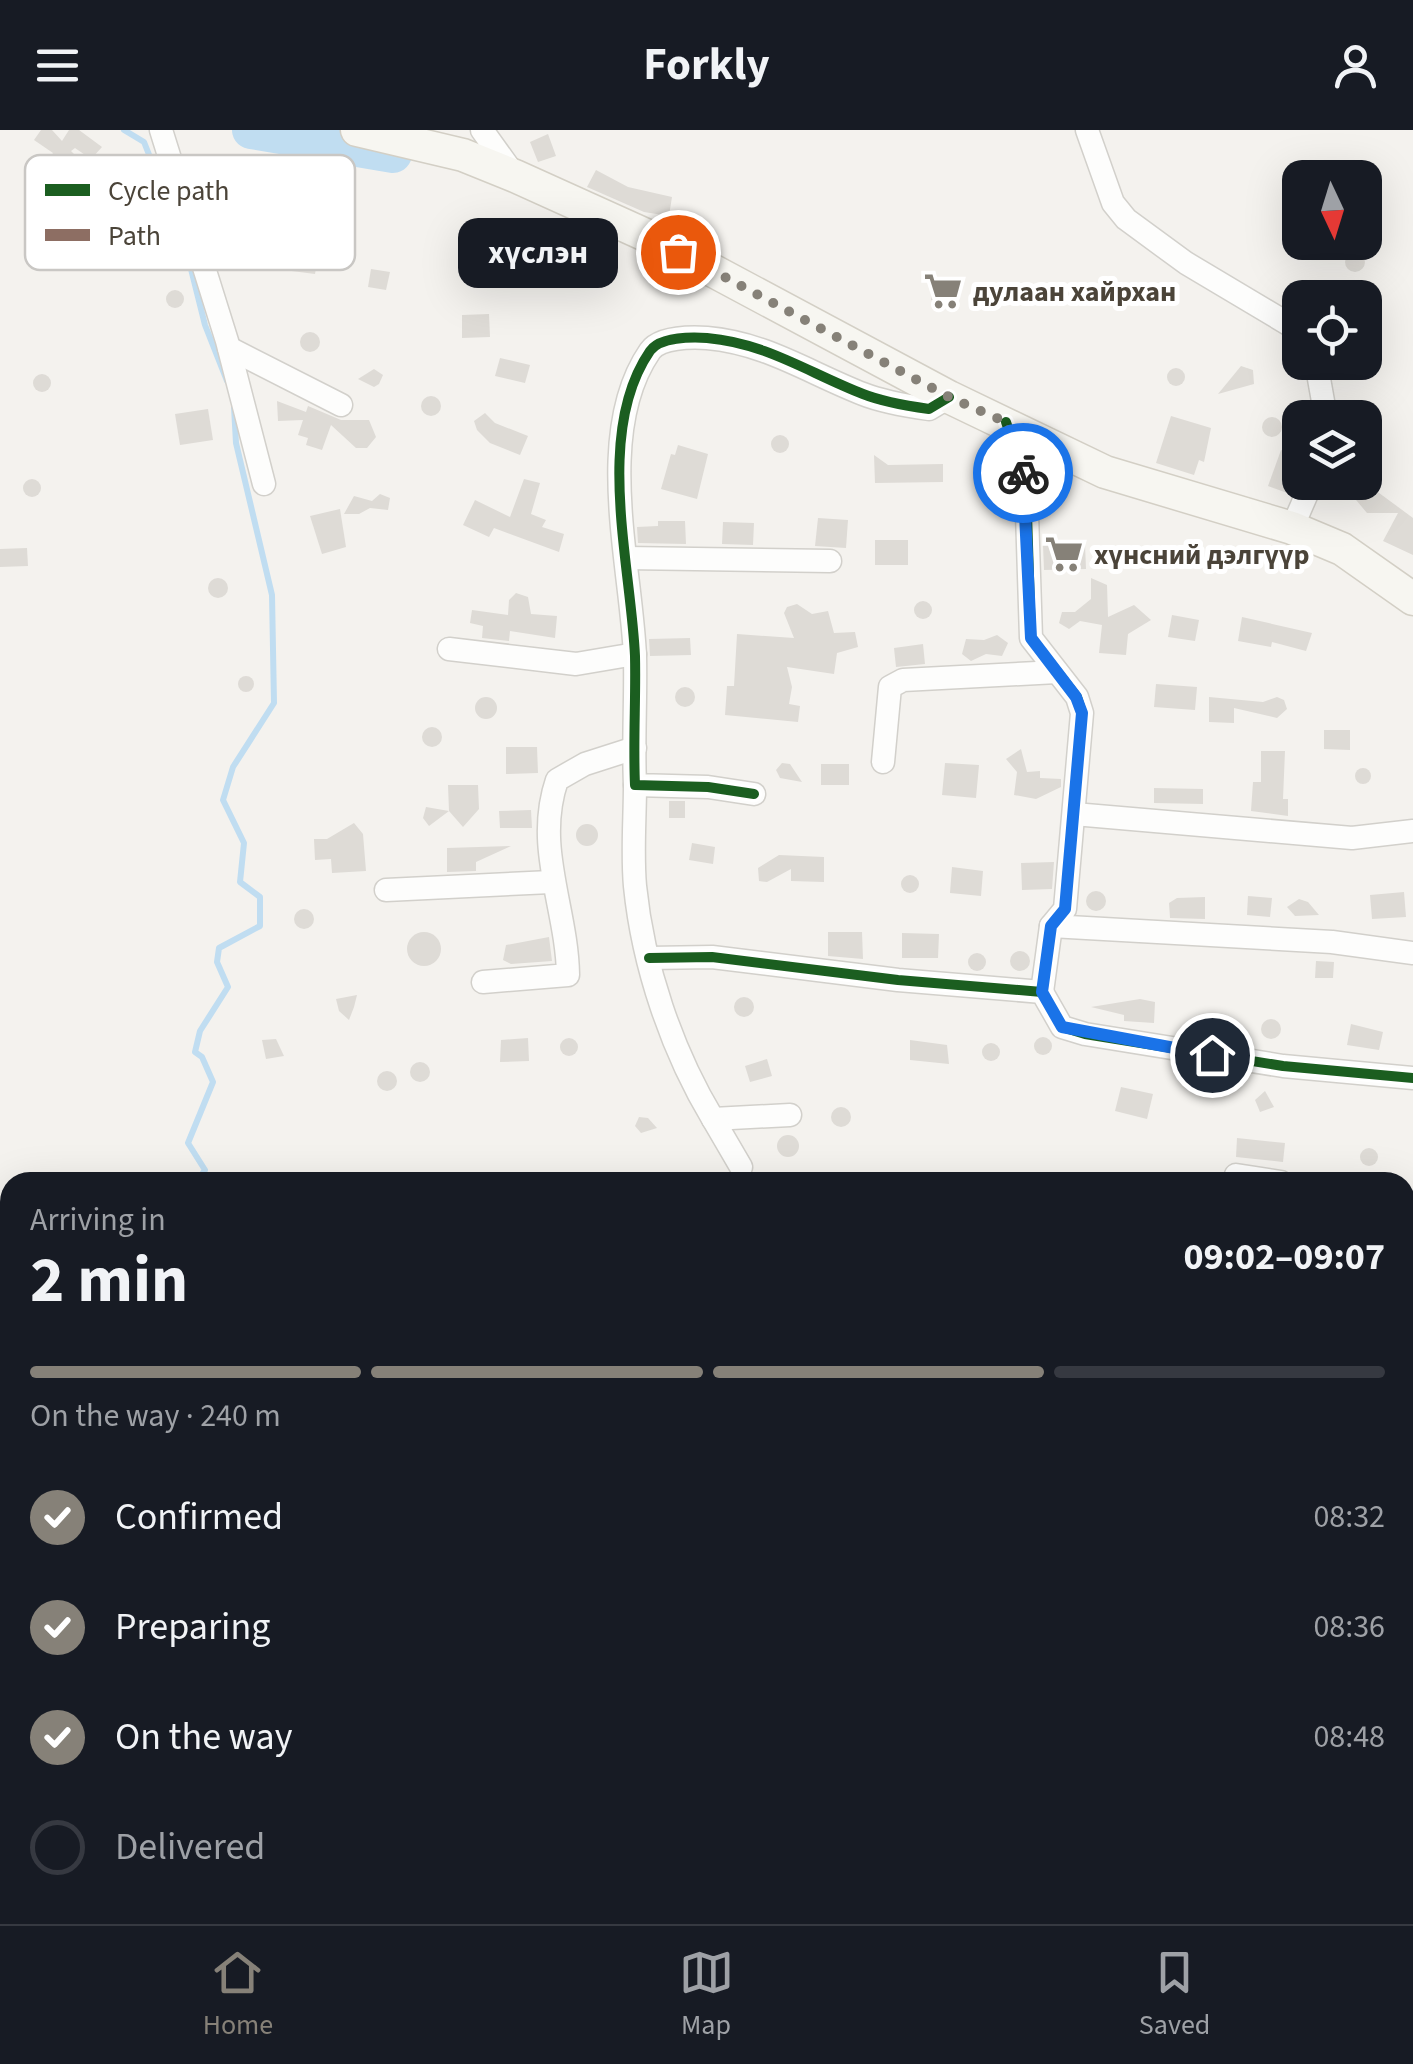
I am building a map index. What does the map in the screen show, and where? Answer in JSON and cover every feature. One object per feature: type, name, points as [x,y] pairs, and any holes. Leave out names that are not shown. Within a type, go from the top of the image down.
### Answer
[{"type":"street","points":[[161,130],[169,155]]},
{"type":"street","points":[[357,130],[463,155],[515,176],[650,236],[949,397],[1106,472],[1292,528],[1342,549],[1413,599]]},
{"type":"street","points":[[482,130],[515,176]]},
{"type":"street","points":[[1088,130],[1113,203],[1126,218],[1186,263],[1282,320]]},
{"type":"street","points":[[205,270],[264,484]]},
{"type":"street","points":[[741,1167],[684,1072],[649,958],[635,886],[635,654],[621,434],[635,381],[652,347],[665,340],[703,337],[745,343],[788,356],[865,395],[914,407],[929,409],[949,397]]},
{"type":"street","points":[[229,348],[341,405]]},
{"type":"street","points":[[1006,422],[1026,482],[1027,622],[1031,638],[1076,697],[1082,713],[1065,909],[1051,926],[1042,992],[1062,1027],[1084,1034],[1283,1066],[1413,1078]]},
{"type":"street","points":[[1292,528],[1304,500]]},
{"type":"street","points":[[626,558],[830,561]]},
{"type":"street","points":[[448,649],[576,664],[635,654]]},
{"type":"street","points":[[883,762],[890,686],[902,680],[1057,672]]},
{"type":"street","points":[[482,982],[568,975],[568,950],[552,882],[547,808],[557,780],[586,764],[635,748]]},
{"type":"street","points":[[635,785],[708,787],[754,794]]},
{"type":"street","points":[[1074,814],[1352,838],[1413,831]]},
{"type":"street","points":[[386,890],[552,882]]},
{"type":"street","points":[[1051,926],[1332,942],[1413,953]]},
{"type":"street","points":[[649,958],[712,957],[1042,992]]},
{"type":"street","points":[[713,1119],[790,1115]]},
{"type":"building","points":[[41,130],[52,130],[62,141],[69,130],[79,130],[102,147],[95,155],[85,155],[75,148],[71,151],[75,155],[52,155],[34,140]]},
{"type":"building","points":[[548,134],[556,156],[538,162],[530,142]]},
{"type":"building","points":[[596,170],[628,187],[672,197],[669,216],[644,212],[587,187]]},
{"type":"building","points":[[1346,260],[1364,260],[1362,269],[1355,272],[1345,262]]},
{"type":"building","points":[[371,269],[390,272],[386,290],[368,287]]},
{"type":"building","points":[[284,270],[316,270],[315,274]]},
{"type":"building","points":[[936,277],[963,283],[958,306],[931,300]]},
{"type":"building","points":[[175,290],[184,299],[175,308],[166,299]]},
{"type":"building","points":[[489,314],[490,337],[462,338],[462,315]]},
{"type":"building","points":[[310,332],[320,342],[310,352],[300,342]]},
{"type":"building","points":[[500,358],[530,365],[525,383],[495,376]]},
{"type":"building","points":[[1241,366],[1253,370],[1254,384],[1218,394]]},
{"type":"building","points":[[1176,368],[1185,377],[1176,386],[1167,377]]},
{"type":"building","points":[[374,369],[383,375],[379,384],[374,387],[358,379]]},
{"type":"building","points":[[42,374],[51,383],[42,392],[33,383]]},
{"type":"building","points":[[427,396],[435,396],[441,406],[435,416],[427,416],[421,410],[421,402]]},
{"type":"building","points":[[277,401],[306,412],[308,406],[341,420],[369,420],[376,437],[367,448],[356,448],[331,425],[322,450],[306,445],[308,438],[298,435],[303,420],[278,421]]},
{"type":"building","points":[[208,409],[213,440],[180,445],[175,414]]},
{"type":"building","points":[[485,413],[495,423],[528,436],[520,455],[490,443],[477,430],[474,421]]},
{"type":"building","points":[[1171,416],[1211,428],[1204,462],[1199,460],[1194,475],[1156,463]]},
{"type":"building","points":[[1268,417],[1276,417],[1282,423],[1282,431],[1276,437],[1268,437],[1262,431],[1262,423]]},
{"type":"building","points":[[780,435],[787,437],[787,451],[780,453],[773,451],[771,444],[773,437]]},
{"type":"building","points":[[678,445],[708,454],[697,499],[661,489],[671,454],[675,455]]},
{"type":"building","points":[[1281,450],[1282,450],[1282,491],[1268,486]]},
{"type":"building","points":[[874,455],[888,465],[943,464],[943,482],[875,483]]},
{"type":"building","points":[[32,479],[41,488],[32,497],[23,488]]},
{"type":"building","points":[[524,479],[540,483],[531,514],[546,520],[542,527],[564,534],[559,552],[494,528],[489,537],[463,525],[475,500],[510,517]]},
{"type":"building","points":[[380,494],[390,498],[388,510],[370,508],[359,514],[344,514],[354,496],[372,501]]},
{"type":"building","points":[[1382,495],[1413,518],[1413,555],[1383,541],[1398,513],[1367,513],[1356,500],[1382,500]]},
{"type":"building","points":[[340,509],[346,547],[322,554],[310,516]]},
{"type":"building","points":[[818,518],[848,520],[846,548],[815,546]]},
{"type":"building","points":[[658,521],[685,521],[686,544],[638,543],[637,527],[658,526]]},
{"type":"building","points":[[723,522],[754,523],[753,545],[722,544]]},
{"type":"building","points":[[875,540],[908,540],[908,565],[875,565]]},
{"type":"building","points":[[1085,544],[1086,569],[1044,570],[1043,545]]},
{"type":"building","points":[[27,548],[28,566],[0,567],[0,549]]},
{"type":"building","points":[[218,578],[228,588],[218,598],[208,588]]},
{"type":"building","points":[[1091,578],[1107,585],[1108,617],[1134,605],[1151,620],[1128,634],[1126,655],[1099,653],[1102,625],[1080,621],[1069,629],[1059,623],[1062,612],[1075,612],[1091,599]]},
{"type":"building","points":[[516,593],[528,597],[531,614],[557,616],[555,638],[510,631],[509,641],[482,638],[483,626],[470,623],[472,610],[508,615],[509,600]]},
{"type":"building","points":[[923,601],[932,610],[923,619],[914,610]]},
{"type":"building","points":[[797,604],[812,614],[828,611],[834,633],[855,632],[858,647],[837,653],[834,674],[787,667],[792,687],[789,704],[800,706],[798,722],[725,715],[727,686],[734,686],[737,634],[794,638],[784,613],[787,607]]},
{"type":"building","points":[[1172,615],[1199,620],[1195,641],[1168,637]]},
{"type":"building","points":[[1242,617],[1312,633],[1306,651],[1272,642],[1271,647],[1238,641]]},
{"type":"building","points":[[997,635],[1008,643],[1002,656],[986,654],[971,661],[962,654],[966,639],[984,640]]},
{"type":"building","points":[[690,638],[691,655],[650,656],[649,639]]},
{"type":"building","points":[[923,644],[925,664],[896,667],[894,648]]},
{"type":"building","points":[[246,676],[254,684],[246,692],[238,684]]},
{"type":"building","points":[[1156,684],[1197,687],[1195,710],[1154,707]]},
{"type":"building","points":[[681,687],[689,687],[695,697],[689,707],[681,707],[675,701],[675,693]]},
{"type":"building","points":[[486,697],[494,700],[494,716],[486,719],[478,716],[475,708],[478,700]]},
{"type":"building","points":[[1209,697],[1263,702],[1277,697],[1284,700],[1287,709],[1277,718],[1234,708],[1234,723],[1209,722]]},
{"type":"building","points":[[432,727],[442,737],[432,747],[422,737]]},
{"type":"building","points":[[1324,730],[1350,730],[1350,750],[1324,749]]},
{"type":"building","points":[[506,747],[537,747],[538,773],[506,774]]},
{"type":"building","points":[[1021,749],[1027,772],[1040,771],[1040,778],[1061,779],[1061,787],[1036,799],[1014,795],[1017,772],[1006,759]]},
{"type":"building","points":[[1261,751],[1285,751],[1283,799],[1288,799],[1288,816],[1251,811],[1253,782],[1261,782]]},
{"type":"building","points":[[782,763],[790,764],[802,782],[780,778],[776,770]]},
{"type":"building","points":[[945,763],[979,765],[976,798],[942,795]]},
{"type":"building","points":[[821,764],[849,764],[849,785],[821,785]]},
{"type":"building","points":[[1363,768],[1371,776],[1363,784],[1355,776]]},
{"type":"building","points":[[448,785],[478,785],[479,809],[463,827],[449,811]]},
{"type":"building","points":[[1154,788],[1203,789],[1203,804],[1154,803]]},
{"type":"building","points":[[669,801],[685,801],[685,818],[669,818]]},
{"type":"building","points":[[426,807],[449,811],[429,826],[423,818]]},
{"type":"building","points":[[531,810],[532,828],[500,828],[499,811]]},
{"type":"building","points":[[354,823],[363,834],[366,871],[332,873],[331,859],[315,860],[314,839],[327,839]]},
{"type":"building","points":[[587,824],[595,827],[595,843],[587,846],[579,843],[576,835],[579,827]]},
{"type":"building","points":[[692,843],[715,847],[713,864],[689,860]]},
{"type":"building","points":[[511,846],[476,862],[476,871],[447,872],[447,848]]},
{"type":"building","points":[[779,855],[824,857],[824,882],[791,881],[791,869],[767,882],[759,881],[758,868]]},
{"type":"building","points":[[1054,862],[1052,889],[1022,890],[1021,863]]},
{"type":"building","points":[[952,867],[983,871],[981,896],[950,893]]},
{"type":"building","points":[[910,875],[919,884],[910,893],[901,884]]},
{"type":"building","points":[[1096,891],[1106,901],[1096,911],[1086,901]]},
{"type":"building","points":[[1404,892],[1406,917],[1372,919],[1370,895]]},
{"type":"building","points":[[1248,896],[1272,898],[1270,917],[1247,915]]},
{"type":"building","points":[[1205,897],[1205,919],[1170,918],[1169,903],[1177,898]]},
{"type":"building","points":[[1299,899],[1308,902],[1319,915],[1295,916],[1287,907]]},
{"type":"building","points":[[304,909],[314,919],[304,929],[294,919]]},
{"type":"building","points":[[424,932],[436,937],[441,949],[436,961],[424,966],[412,961],[407,949],[412,937]]},
{"type":"building","points":[[828,932],[862,932],[863,959],[828,956]]},
{"type":"building","points":[[902,933],[939,934],[938,958],[902,958]]},
{"type":"building","points":[[549,937],[552,961],[511,964],[503,960],[506,945]]},
{"type":"building","points":[[1020,951],[1030,961],[1020,971],[1010,961]]},
{"type":"building","points":[[977,953],[986,962],[977,971],[968,962]]},
{"type":"building","points":[[1316,961],[1334,962],[1333,978],[1315,978]]},
{"type":"building","points":[[357,995],[349,1020],[339,1011],[336,999]]},
{"type":"building","points":[[744,997],[754,1007],[744,1017],[734,1007]]},
{"type":"building","points":[[1140,999],[1155,1002],[1154,1023],[1124,1021],[1124,1015],[1091,1007]]},
{"type":"building","points":[[1267,1019],[1275,1019],[1281,1029],[1275,1039],[1267,1039],[1261,1033],[1261,1025]]},
{"type":"building","points":[[1351,1024],[1383,1032],[1379,1050],[1347,1045]]},
{"type":"building","points":[[1043,1037],[1052,1046],[1043,1055],[1034,1046]]},
{"type":"building","points":[[528,1038],[529,1061],[500,1062],[501,1040]]},
{"type":"building","points":[[569,1038],[578,1047],[569,1056],[560,1047]]},
{"type":"building","points":[[276,1039],[284,1056],[266,1059],[262,1040]]},
{"type":"building","points":[[910,1040],[947,1045],[949,1064],[910,1060]]},
{"type":"building","points":[[991,1043],[1000,1052],[991,1061],[982,1052]]},
{"type":"building","points":[[767,1059],[772,1076],[750,1082],[745,1066]]},
{"type":"building","points":[[420,1062],[430,1072],[420,1082],[410,1072]]},
{"type":"building","points":[[387,1071],[397,1081],[387,1091],[377,1081]]},
{"type":"building","points":[[1121,1087],[1153,1094],[1147,1119],[1115,1111]]},
{"type":"building","points":[[1265,1091],[1274,1107],[1260,1112],[1255,1100]]},
{"type":"building","points":[[841,1107],[851,1117],[841,1127],[831,1117]]},
{"type":"building","points":[[639,1117],[648,1118],[657,1128],[641,1133],[635,1126]]},
{"type":"building","points":[[788,1135],[796,1138],[796,1154],[788,1157],[780,1154],[777,1146],[780,1138]]},
{"type":"building","points":[[1237,1138],[1285,1143],[1283,1162],[1236,1157]]},
{"type":"building","points":[[1369,1148],[1376,1150],[1376,1164],[1369,1166],[1362,1164],[1360,1157],[1362,1150]]},
{"type":"waterway","points":[[124,130],[144,142],[149,155]]},
{"type":"waterway","points":[[251,130],[393,154]]},
{"type":"waterway","points":[[191,270],[205,325],[227,381]]},
{"type":"waterway","points":[[204,1172],[188,1143],[213,1082],[202,1057],[195,1052],[200,1031],[228,987],[217,962],[219,948],[260,926],[260,897],[240,882],[244,843],[223,800],[233,767],[274,703],[272,595],[236,443],[234,407]]},
{"type":"cycle path","points":[[754,794],[708,787],[635,785],[635,656],[620,500],[623,420],[633,384],[655,346],[676,339],[700,338],[768,352],[887,401],[929,409],[949,397]]},
{"type":"cycle path","points":[[1006,422],[1026,482],[1031,638],[1077,697],[1082,713],[1065,909],[1051,926],[1042,992]]},
{"type":"cycle path","points":[[649,958],[712,957],[898,980],[1042,992],[1062,1027],[1085,1034],[1283,1066],[1413,1078]]},
{"type":"way so far","points":[[678,252],[949,397],[1006,422],[1023,473]]},
{"type":"place","name":"хүслэн","points":[[678,252]]},
{"type":"place","name":"дулаан хайрхан","points":[[943,291]]},
{"type":"place","name":"хүнсний дэлгүүр","points":[[1064,554]]},
{"type":"route","points":[[1023,473],[1027,622],[1031,638],[1076,697],[1082,713],[1065,909],[1051,926],[1042,992],[1062,1027],[1212,1055]]}]
